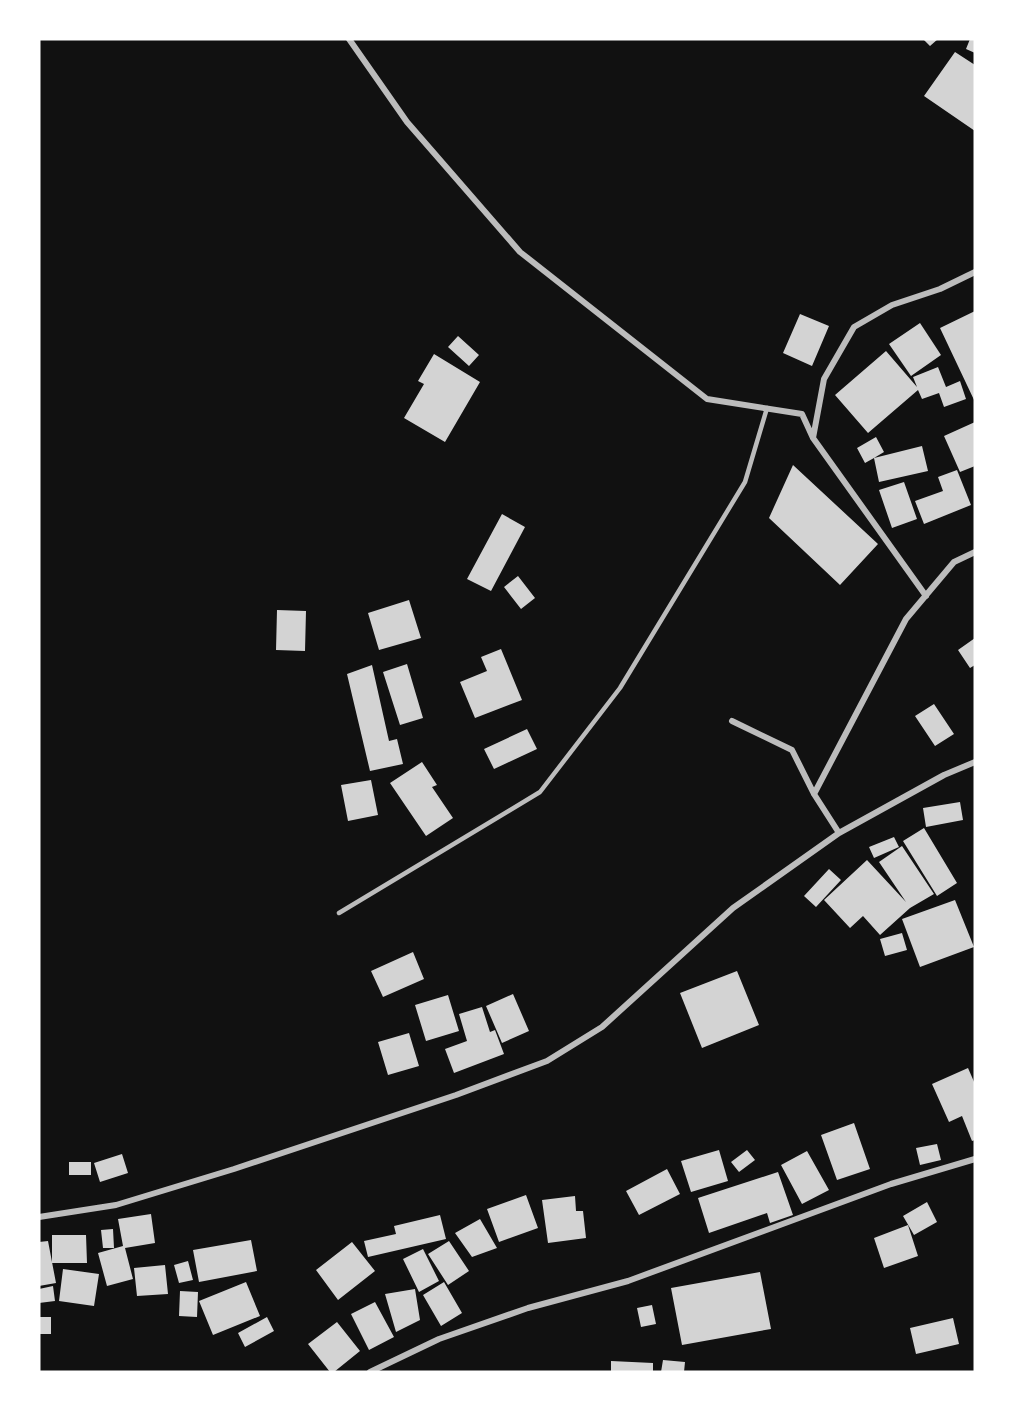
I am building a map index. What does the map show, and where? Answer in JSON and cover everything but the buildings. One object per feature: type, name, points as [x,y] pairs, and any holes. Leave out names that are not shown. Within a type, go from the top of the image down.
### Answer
[{"type":"street","points":[[349,39],[407,122],[520,252],[707,399],[802,414],[813,438],[926,596]]},
{"type":"street","points":[[813,438],[824,380],[854,327],[892,305],[940,289],[975,272]]},
{"type":"street","points":[[814,794],[906,619],[954,562],[975,552]]},
{"type":"street","points":[[732,721],[792,750],[814,794],[839,833]]},
{"type":"street","points":[[39,1217],[116,1204],[234,1169],[456,1095],[547,1061],[602,1028],[733,908],[839,833],[944,775],[975,762]]},
{"type":"street","points":[[370,1372],[439,1339],[528,1308],[628,1281],[891,1184],[975,1159]]},
{"type":"lane","points":[[339,914],[540,792],[620,688],[745,482],[767,408]]}]
